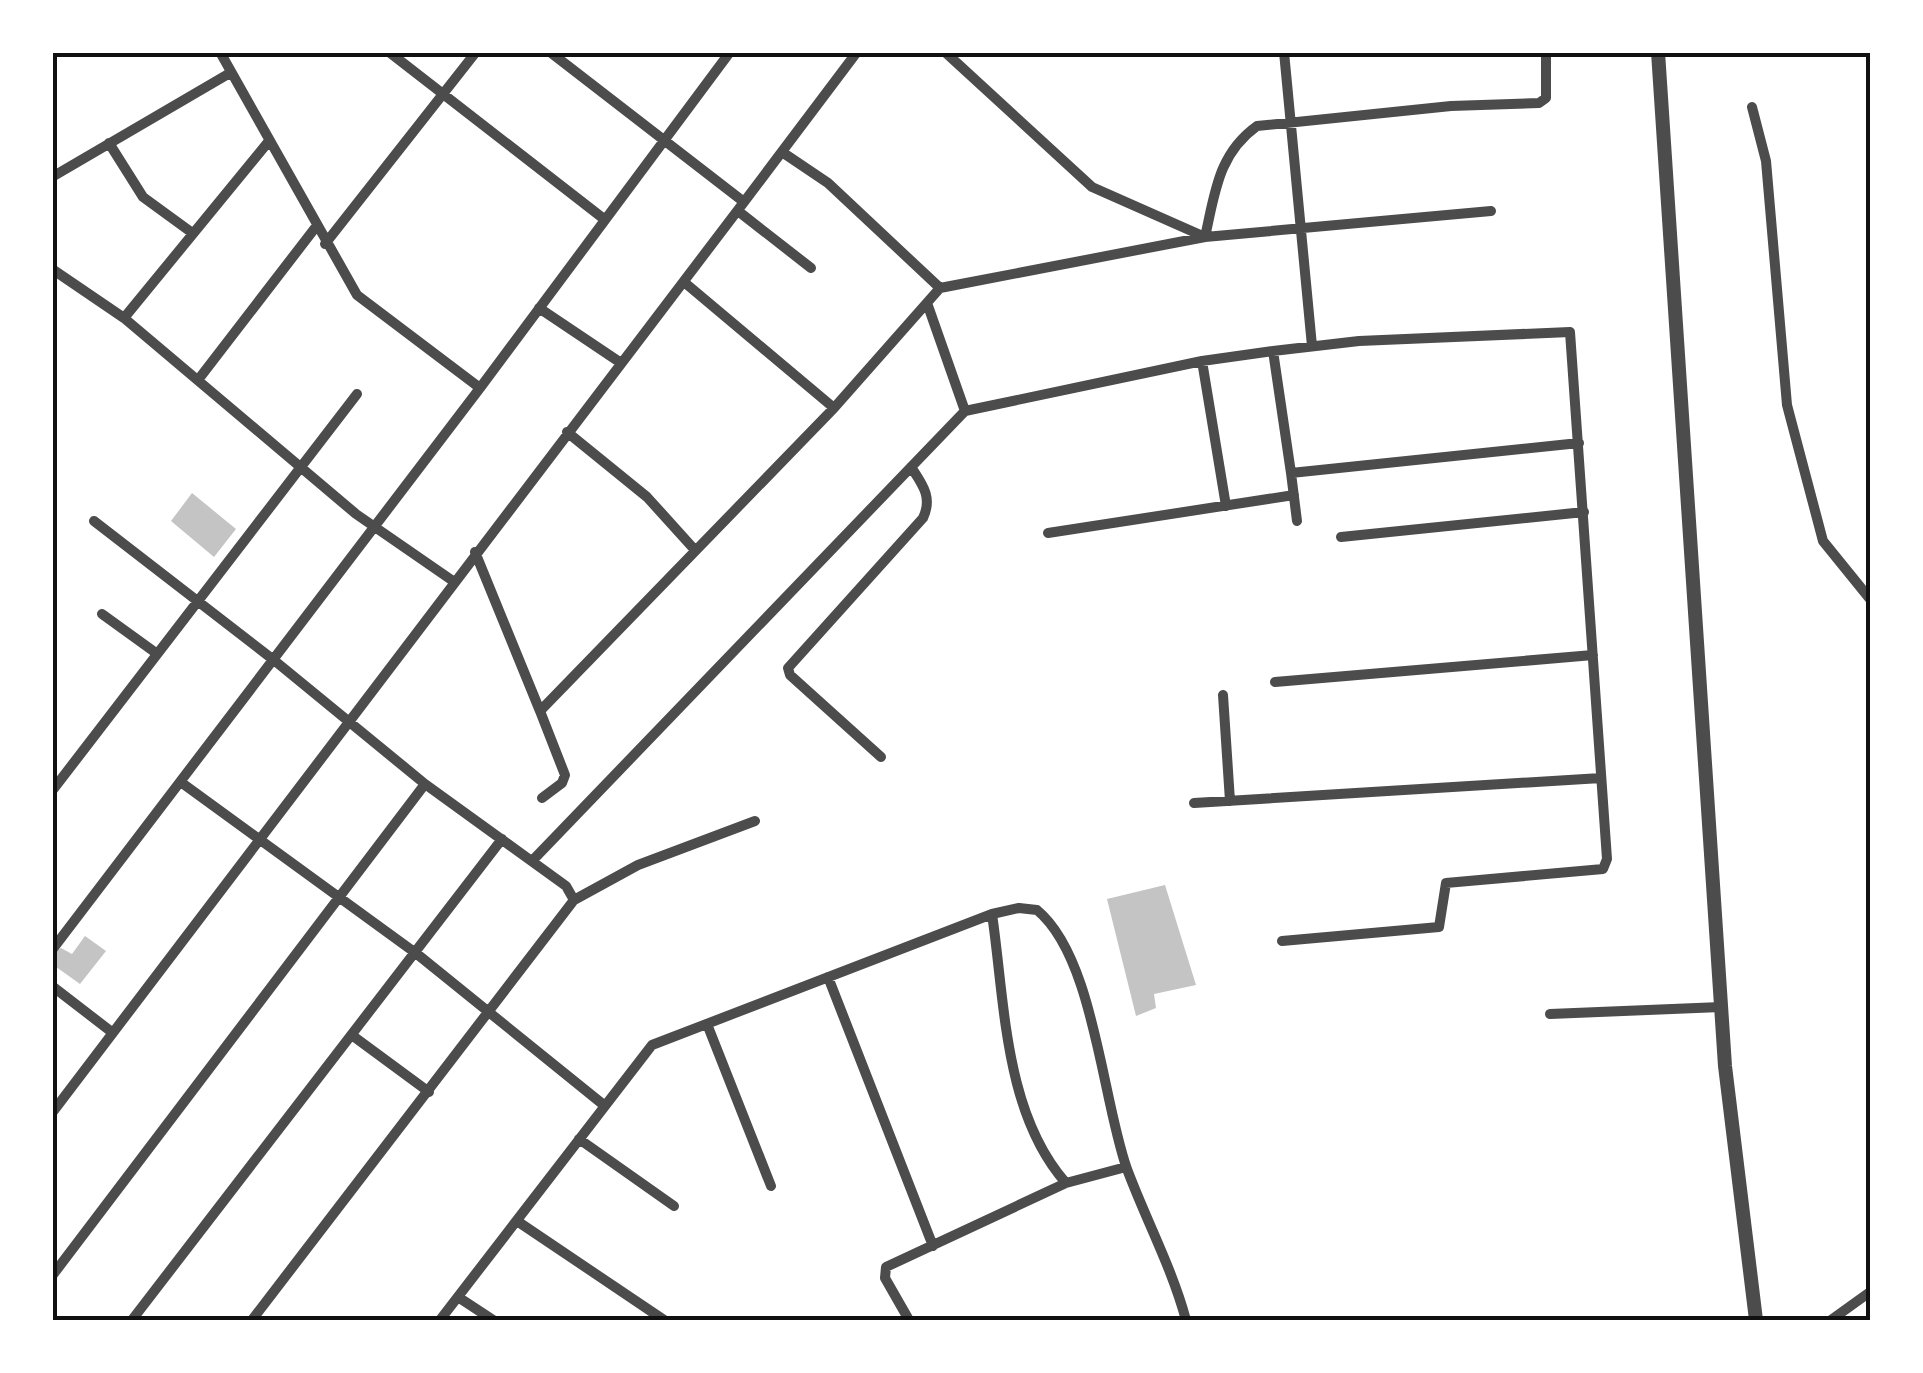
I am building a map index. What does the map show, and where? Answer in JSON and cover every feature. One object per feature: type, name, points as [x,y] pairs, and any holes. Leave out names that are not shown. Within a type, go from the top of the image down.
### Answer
[{"type":"street","points":[[220,52],[315,228],[368,306],[480,388]]},
{"type":"street","points":[[389,52],[604,219]]},
{"type":"street","points":[[325,244],[476,52]]},
{"type":"street","points":[[550,52],[663,140],[811,268]]},
{"type":"street","points":[[52,950],[275,660],[730,52]]},
{"type":"street","points":[[52,1114],[453,580],[857,52]]},
{"type":"street","points":[[945,52],[1092,187],[1204,237]]},
{"type":"street","points":[[1116,52],[1131,52]]},
{"type":"street","points":[[1284,52],[1312,346]]},
{"type":"street","points":[[1204,237],[1221,167],[1236,141],[1256,126],[1452,106],[1539,103],[1546,98],[1548,87],[1546,52]]},
{"type":"street","points":[[1658,52],[1721,1007],[1756,1320]]},
{"type":"street","points":[[52,176],[230,73]]},
{"type":"street","points":[[1752,106],[1766,161],[1787,405],[1823,541],[1870,599]]},
{"type":"street","points":[[124,318],[269,141]]},
{"type":"street","points":[[109,143],[144,197],[191,232]]},
{"type":"street","points":[[782,152],[828,183],[940,288]]},
{"type":"street","points":[[540,711],[834,408],[940,288],[1204,237],[1491,211]]},
{"type":"street","points":[[198,380],[315,228]]},
{"type":"street","points":[[52,269],[124,318],[374,526],[453,580]]},
{"type":"street","points":[[684,282],[834,408]]},
{"type":"street","points":[[927,303],[965,411]]},
{"type":"street","points":[[539,308],[621,363]]},
{"type":"street","points":[[532,861],[965,411],[1202,361],[1273,351],[1570,332],[1607,859],[1603,869],[1446,883],[1439,927],[1282,941]]},
{"type":"street","points":[[1273,351],[1297,520]]},
{"type":"street","points":[[1202,361],[1226,506]]},
{"type":"street","points":[[52,791],[357,394]]},
{"type":"street","points":[[567,432],[647,497],[694,549]]},
{"type":"street","points":[[1290,473],[1579,443]]},
{"type":"street","points":[[881,757],[788,668],[923,518],[929,507],[927,492],[912,467]]},
{"type":"street","points":[[1048,532],[1294,495]]},
{"type":"street","points":[[1341,537],[1584,512]]},
{"type":"street","points":[[94,522],[275,660],[425,784],[566,886],[574,900]]},
{"type":"street","points":[[475,552],[564,775],[562,783],[542,798]]},
{"type":"street","points":[[102,614],[156,653]]},
{"type":"street","points":[[1275,682],[1593,655]]},
{"type":"street","points":[[1223,695],[1230,800]]},
{"type":"street","points":[[1194,803],[1602,778]]},
{"type":"street","points":[[182,783],[417,954],[605,1106]]},
{"type":"street","points":[[52,1276],[425,784]]},
{"type":"street","points":[[252,1320],[574,900],[638,865],[755,821]]},
{"type":"street","points":[[132,1320],[502,840]]},
{"type":"street","points":[[440,1320],[652,1045],[992,914],[1019,908],[1037,910],[1062,938],[1080,988],[1126,1167],[1186,1320]]},
{"type":"street","points":[[992,914],[1017,1080],[1044,1156],[1066,1183]]},
{"type":"street","points":[[828,977],[933,1246]]},
{"type":"street","points":[[52,986],[113,1033]]},
{"type":"street","points":[[1550,1014],[1721,1007]]},
{"type":"street","points":[[707,1024],[771,1186]]},
{"type":"street","points":[[353,1036],[428,1092]]},
{"type":"street","points":[[579,1139],[674,1206]]},
{"type":"street","points":[[908,1320],[884,1272],[1066,1183],[1126,1167]]},
{"type":"street","points":[[517,1220],[664,1320]]},
{"type":"street","points":[[1831,1320],[1870,1292]]},
{"type":"street","points":[[458,1297],[493,1320]]},
{"type":"building","points":[[192,493],[236,529],[214,557],[171,521]]},
{"type":"building","points":[[1165,885],[1196,985],[1154,994],[1156,1008],[1136,1016],[1107,899]]},
{"type":"building","points":[[85,936],[106,951],[80,984],[52,964],[52,954],[61,948],[72,954]]}]
